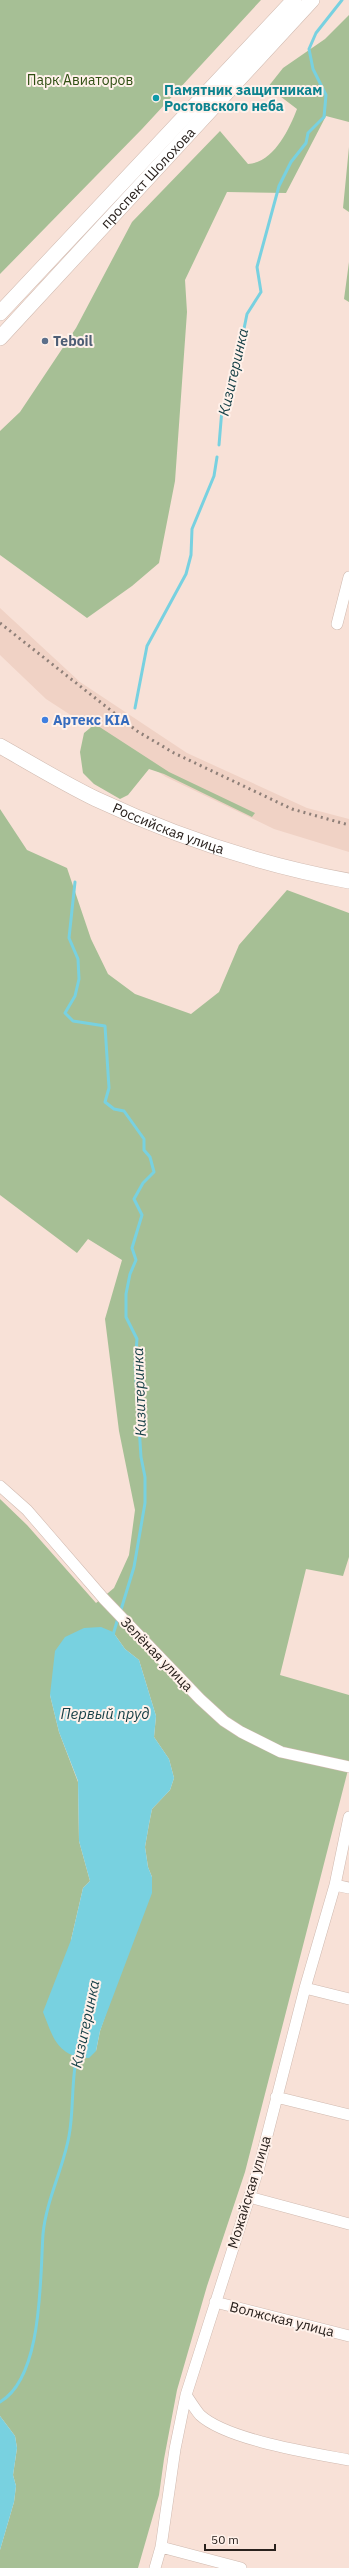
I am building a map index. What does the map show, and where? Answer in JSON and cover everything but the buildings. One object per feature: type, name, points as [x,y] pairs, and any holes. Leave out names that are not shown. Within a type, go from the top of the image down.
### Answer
[{"type":"main road","name":"проспект Шолохова","points":[[0,313],[294,0]]},
{"type":"main road","name":"проспект Шолохова","points":[[0,338],[312,0]]},
{"type":"main road","name":"Российская улица","points":[[0,746],[95,798],[196,841],[293,870],[349,881]]},
{"type":"main road","name":"Российская улица","points":[[0,756],[91,806],[193,849],[291,879],[349,890]]},
{"type":"street","points":[[337,624],[349,577]]},
{"type":"street","name":"Зелёная улица","points":[[0,1486],[37,1522],[104,1599],[200,1699],[224,1721],[261,1743],[281,1752],[349,1767]]},
{"type":"street","name":"Можайская улица","points":[[156,2568],[161,2547],[175,2449],[186,2395],[248,2197],[259,2167],[305,1988],[347,1839],[349,1817]]},
{"type":"street","points":[[335,1884],[349,1888]]},
{"type":"street","points":[[305,1988],[349,1999]]},
{"type":"street","points":[[276,2097],[349,2115]]},
{"type":"street","points":[[248,2197],[349,2224]]},
{"type":"street","name":"Волжская улица","points":[[215,2302],[349,2336]]},
{"type":"street","points":[[186,2395],[200,2414],[233,2432],[299,2451],[349,2460]]},
{"type":"street","points":[[161,2547],[241,2568]]},
{"type":"shaded area","points":[[0,608],[80,682],[187,753],[307,808],[349,819],[349,852],[274,829],[166,777],[46,699],[0,655]]},
{"type":"green space","name":"Парк Авиаторов","points":[[0,0],[261,0],[142,129],[0,274]]},
{"type":"green space","points":[[349,15],[349,122],[326,116],[286,193],[227,192],[185,280],[187,312],[175,481],[159,563],[132,586],[87,618],[0,555],[0,431],[20,412],[76,328],[132,222],[220,131],[248,164],[265,158],[272,152],[285,135],[297,109],[268,87],[283,68],[325,39]]},
{"type":"green space","points":[[349,147],[349,212],[343,208]]},
{"type":"green space","points":[[349,262],[349,302],[344,299]]},
{"type":"green space","points":[[95,724],[169,772],[255,813],[252,817],[164,774],[149,769],[128,795],[120,799],[94,784],[83,773],[80,752],[84,733]]},
{"type":"green space","points":[[0,809],[27,850],[67,868],[91,939],[108,974],[135,994],[191,1014],[219,992],[239,945],[287,890],[349,913],[349,1557],[343,1576],[306,1569],[280,1675],[349,1695],[349,1766],[245,2172],[207,2286],[177,2390],[159,2495],[138,2568],[0,2568],[0,2550],[14,2502],[16,2486],[13,2475],[17,2448],[15,2436],[0,2416],[0,1499],[27,1525],[96,1603],[114,1588],[129,1555],[135,1510],[119,1431],[105,1319],[122,1260],[88,1239],[77,1253],[0,1195]],"holes":[[[113,1632],[125,1649],[139,1660],[156,1716],[154,1737],[169,1759],[174,1778],[170,1790],[152,1809],[145,1847],[148,1867],[152,1877],[100,2031],[96,2051],[71,1940],[83,1888],[90,1881],[79,1841],[78,1782],[59,1732],[50,1695]]]},
{"type":"water","name":"Первый пруд","points":[[101,1627],[113,1632],[125,1649],[139,1660],[156,1716],[154,1737],[169,1759],[174,1778],[170,1790],[152,1809],[149,1824],[145,1847],[148,1867],[152,1877],[152,1893],[100,2031],[96,2051],[89,2058],[78,2057],[63,2050],[50,2030],[43,2012],[71,1940],[83,1888],[90,1881],[79,1841],[78,1781],[59,1732],[50,1695],[55,1651],[65,1637],[84,1628]]},
{"type":"water","points":[[0,2416],[15,2436],[17,2448],[13,2475],[16,2486],[14,2502],[0,2550]]},
{"type":"waterway","name":"Кизитеринка","points":[[219,445],[222,409],[235,373],[247,314],[261,292],[257,267],[279,186],[291,162],[306,143],[308,133],[324,117],[326,95],[313,69],[309,49],[316,33],[342,0]]},
{"type":"waterway","name":"Кизитеринка","points":[[135,708],[147,646],[186,574],[191,555],[192,529],[214,476],[217,457]]},
{"type":"waterway","name":"Кизитеринка","points":[[75,882],[69,938],[78,959],[79,979],[75,996],[65,1013],[73,1021],[105,1026],[109,1088],[105,1102],[114,1109],[124,1111],[144,1139],[144,1150],[150,1157],[154,1172],[143,1183],[134,1199],[142,1215],[132,1248],[136,1260],[130,1274],[126,1294],[126,1317],[137,1339],[135,1365],[141,1457],[145,1477],[145,1503],[134,1567],[120,1613]]},
{"type":"waterway","points":[[113,1635],[118,1618]]},
{"type":"waterway","name":"Кизитеринка","points":[[0,2402],[14,2389],[24,2371],[32,2349],[39,2300],[43,2234],[47,2209],[63,2161],[69,2136],[77,2055]]},
{"type":"railway","points":[[0,623],[137,731],[174,753],[292,809],[349,825]]},
{"type":"place","name":"Памятник защитникам Ростовского неба","points":[[156,98]]},
{"type":"place","name":"Teboil","points":[[45,341]]},
{"type":"place","name":"Артекс KIA","points":[[45,720]]}]
